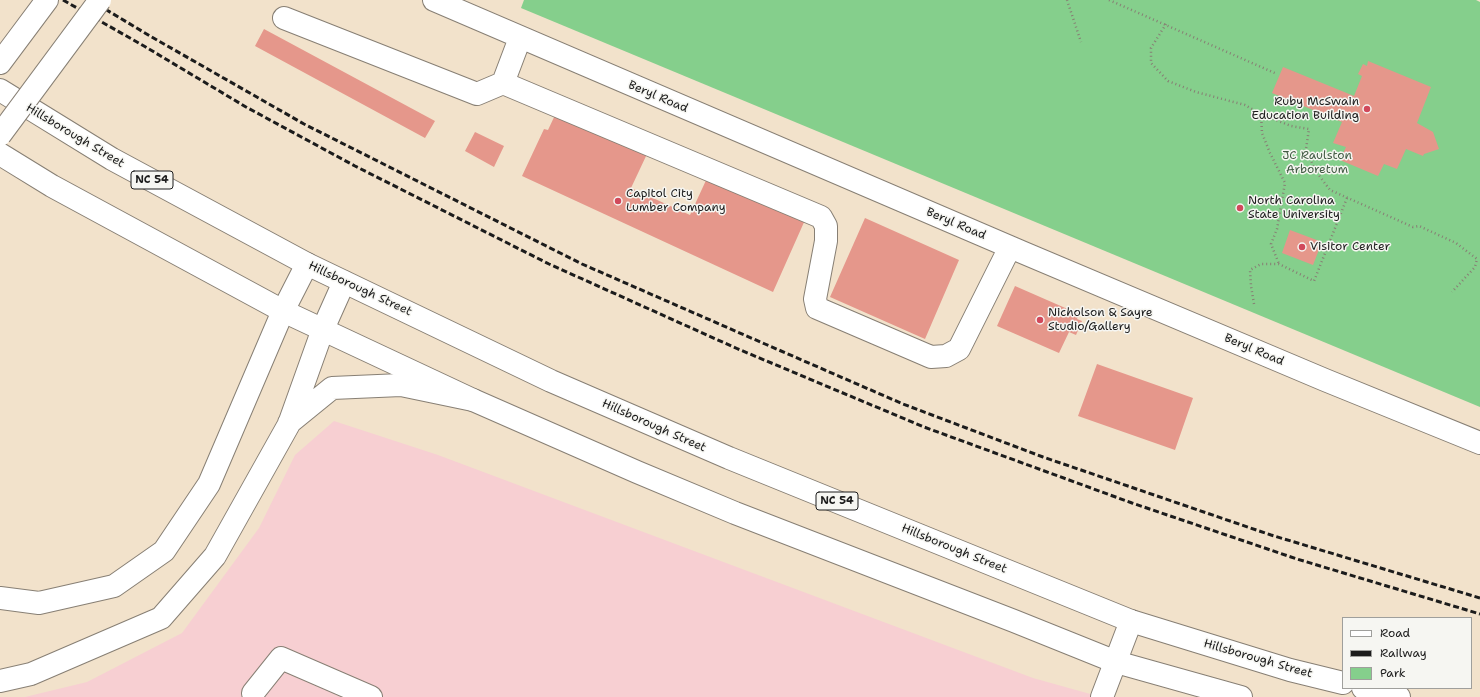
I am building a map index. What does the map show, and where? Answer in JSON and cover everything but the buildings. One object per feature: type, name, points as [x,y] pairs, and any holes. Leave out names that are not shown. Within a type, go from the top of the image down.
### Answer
[{"type":"main road","points":[[0,63],[47,0]]},
{"type":"main road","points":[[0,135],[100,0]]},
{"type":"main road","name":"Beryl Road","points":[[434,0],[1010,247],[1317,377],[1480,443]]},
{"type":"main road","points":[[284,18],[477,94],[503,83],[820,217],[826,226],[826,241],[815,298],[817,308],[931,357],[946,356],[958,349],[1010,247]]},
{"type":"main road","points":[[503,83],[520,38]]},
{"type":"main road","name":"Hillsborough Street","points":[[0,90],[112,159],[307,264],[551,381],[729,458],[872,515],[1131,622],[1290,670],[1342,683]]},
{"type":"main road","points":[[0,154],[58,189],[283,311],[473,400],[735,513],[1116,662],[1241,697]]},
{"type":"main road","points":[[0,598],[39,603],[114,586],[164,551],[209,484],[283,311],[307,264]]},
{"type":"main road","points":[[0,681],[31,674],[162,618],[215,556],[288,424],[323,329],[344,282]]},
{"type":"main road","points":[[288,424],[332,388],[401,385],[473,400]]},
{"type":"main road","points":[[1102,697],[1131,622]]},
{"type":"main road","points":[[255,696],[280,658],[371,697]]},
{"type":"main road","points":[[1367,689],[1399,697]]},
{"type":"path","points":[[1067,0],[1081,42]]},
{"type":"path","points":[[1109,0],[1276,74]]},
{"type":"path","points":[[1166,24],[1151,48],[1151,63],[1168,80],[1196,92],[1245,105],[1261,114],[1291,126],[1309,129],[1306,149],[1315,170],[1330,190],[1413,227],[1420,226],[1456,243],[1477,259],[1475,267],[1452,292]]},
{"type":"path","points":[[1261,114],[1262,133],[1285,183],[1277,229],[1271,244],[1279,264]]},
{"type":"path","points":[[1254,304],[1250,270],[1261,264],[1279,264],[1314,280],[1347,198]]},
{"type":"shaded area","points":[[334,421],[438,455],[1033,678],[1101,697],[25,697],[87,682],[182,633],[259,528],[295,455]]},
{"type":"green space","name":"JC Raulston Arboretum","points":[[524,0],[1476,0],[1480,2],[1480,407],[521,8]]},
{"type":"railway","points":[[63,0],[246,107],[355,166],[549,264],[738,349],[924,427],[1132,503],[1297,559],[1480,614]]},
{"type":"railway","points":[[90,0],[304,124],[582,264],[903,404],[1043,457],[1271,535],[1480,598]]},
{"type":"place","name":"Ruby McSwain Education Building","points":[[1367,109]]},
{"type":"place","name":"Capitol City Lumber Company","points":[[618,201]]},
{"type":"place","name":"North Carolina State University","points":[[1240,208]]},
{"type":"place","name":"Visitor Center","points":[[1302,247]]},
{"type":"place","name":"Nicholson & Sayre Studio/Gallery","points":[[1040,320]]}]
